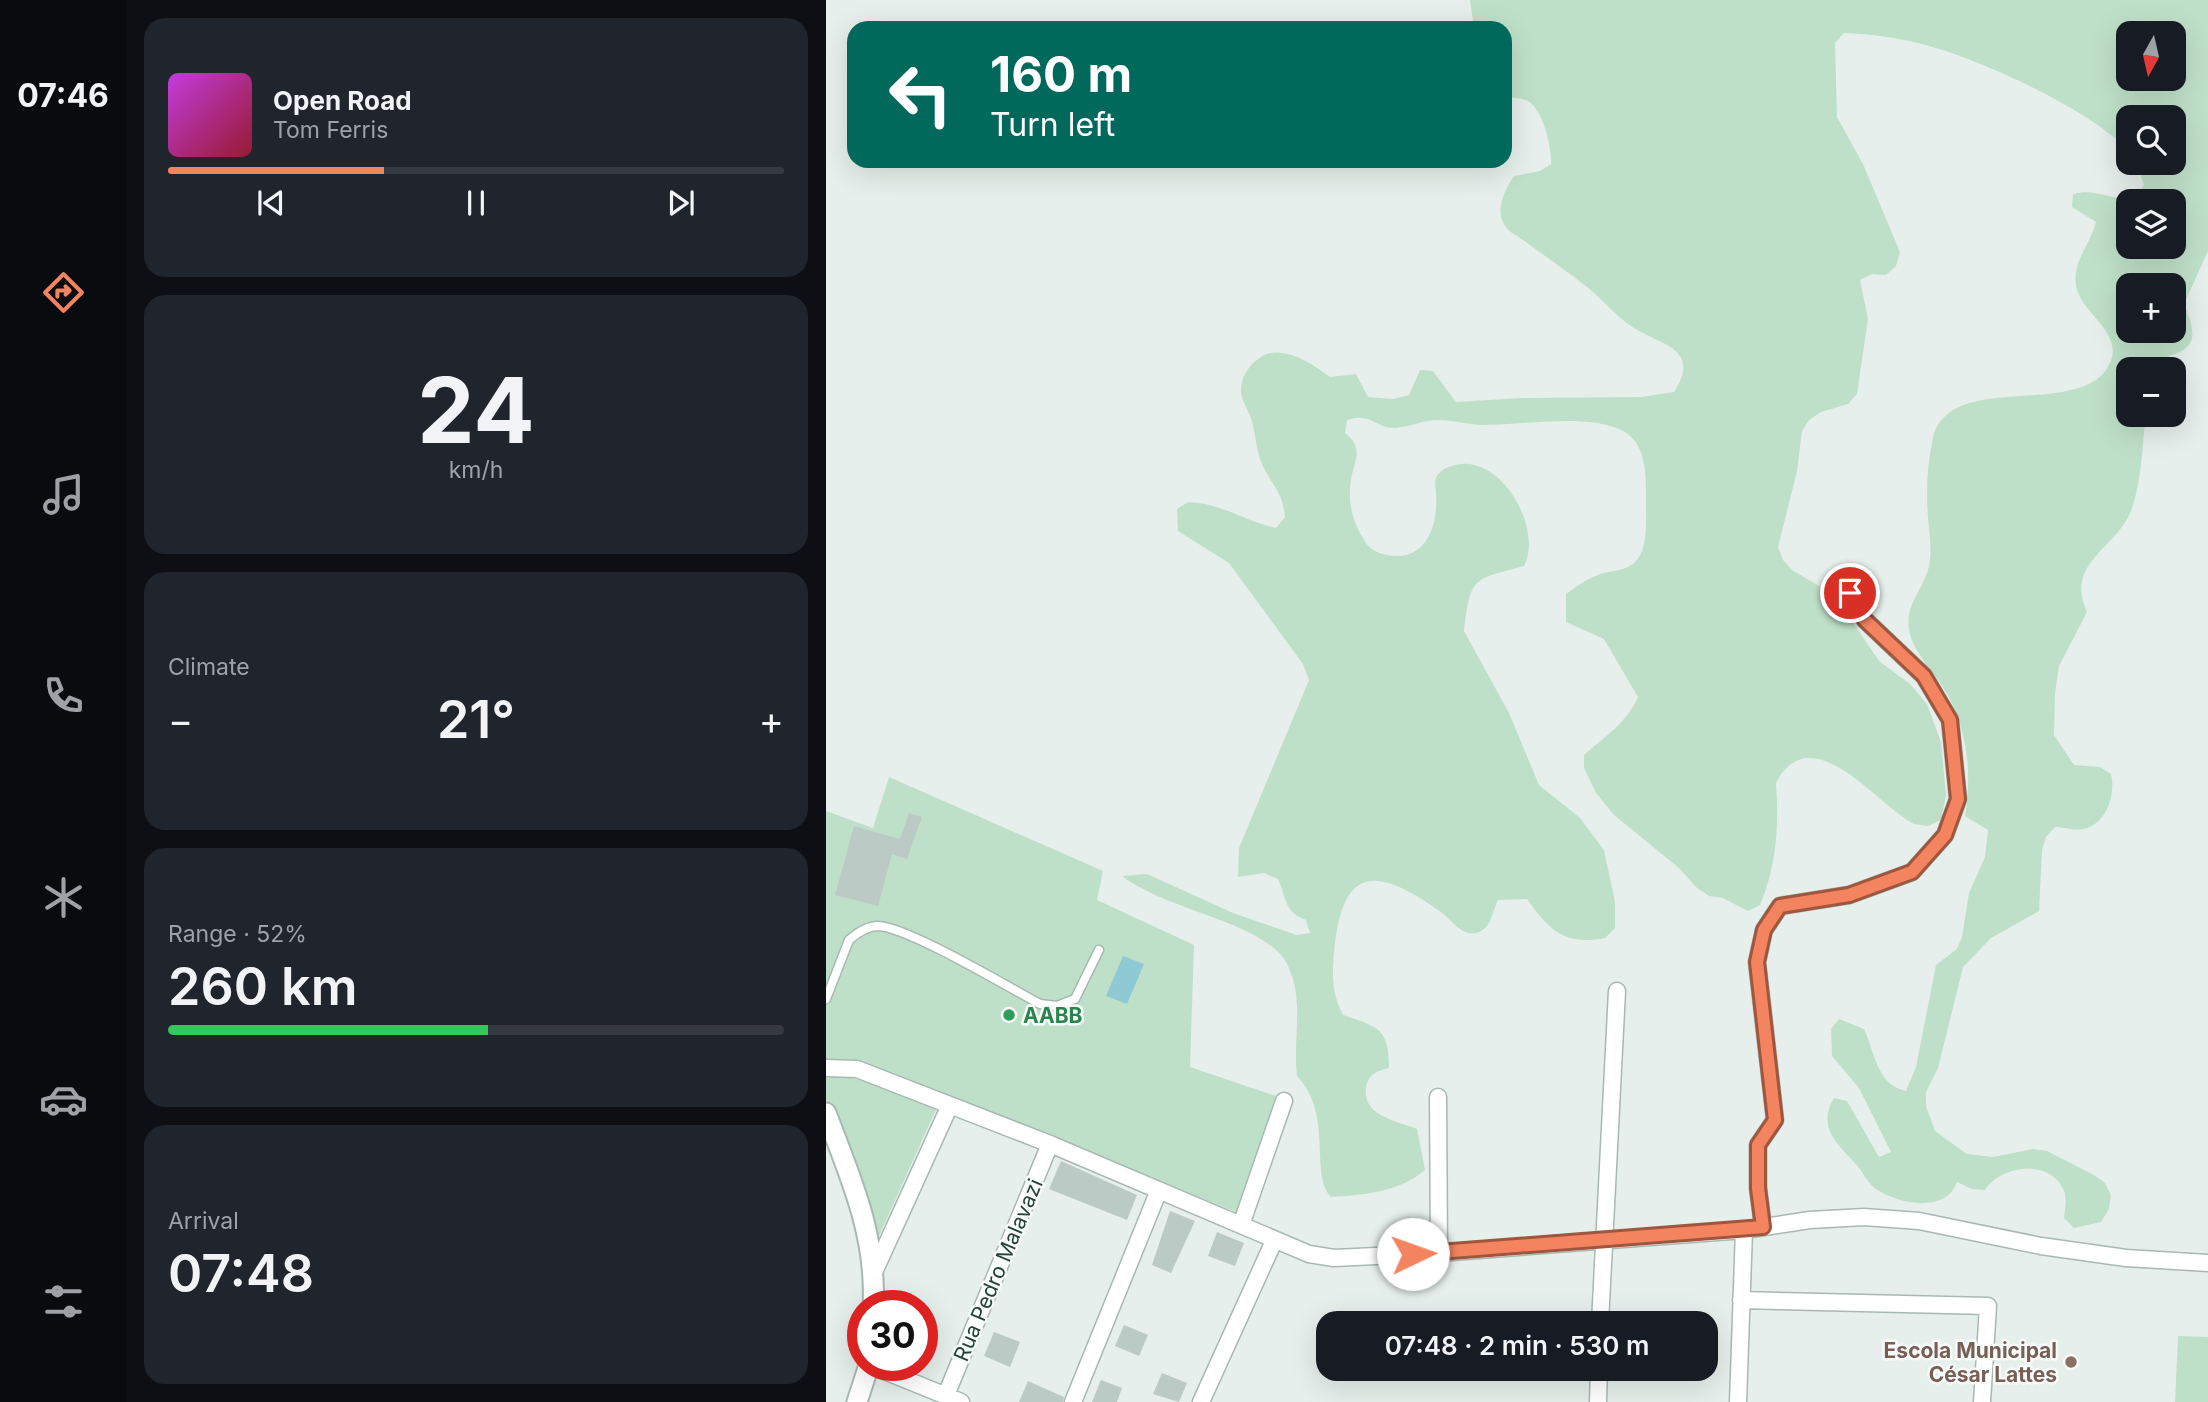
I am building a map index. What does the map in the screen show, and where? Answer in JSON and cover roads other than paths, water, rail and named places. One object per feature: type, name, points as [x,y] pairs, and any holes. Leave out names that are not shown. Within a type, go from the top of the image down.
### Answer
[{"type":"street","points":[[1763,1227],[1758,1188],[1758,1145],[1775,1120],[1757,962],[1764,930],[1780,906],[1849,895],[1912,872],[1945,835],[1958,799],[1950,720],[1924,676],[1865,620],[1850,593]]},
{"type":"street","points":[[1600,1311],[1617,990]]},
{"type":"street","points":[[826,1068],[856,1069],[1050,1144],[1273,1241],[1309,1254],[1334,1258],[1439,1253],[1744,1230],[1864,1217],[1919,1220],[2041,1246],[2126,1258],[2208,1263]]},
{"type":"street","points":[[1438,1097],[1439,1253]]},
{"type":"street","points":[[1241,1225],[1283,1101]]},
{"type":"street","points":[[875,1270],[950,1105]]},
{"type":"street","points":[[826,1113],[862,1214],[875,1270],[874,1290]]},
{"type":"street","name":"Rua Pedro Malavazi","points":[[946,1395],[1050,1144]]},
{"type":"street","points":[[1073,1402],[1159,1191]]},
{"type":"street","points":[[1738,1402],[1744,1230]]},
{"type":"street","points":[[1201,1402],[1273,1241]]},
{"type":"street","points":[[1741,1300],[1988,1306],[1982,1402]]},
{"type":"street","points":[[857,1402],[864,1381]]},
{"type":"street","points":[[911,1381],[961,1402]]},
{"type":"street","points":[[1598,1402],[1599,1381]]},
{"type":"lane","points":[[826,999],[849,940],[875,926],[886,927],[940,951],[1040,1004],[1056,1006],[1075,999],[1099,950]]},
{"type":"water","points":[[1123,956],[1144,964],[1127,1004],[1106,996]]},
{"type":"place","name":"AABB","points":[[1009,1015]]},
{"type":"place","name":"Escola Municipal César Lattes","points":[[2071,1362]]}]
